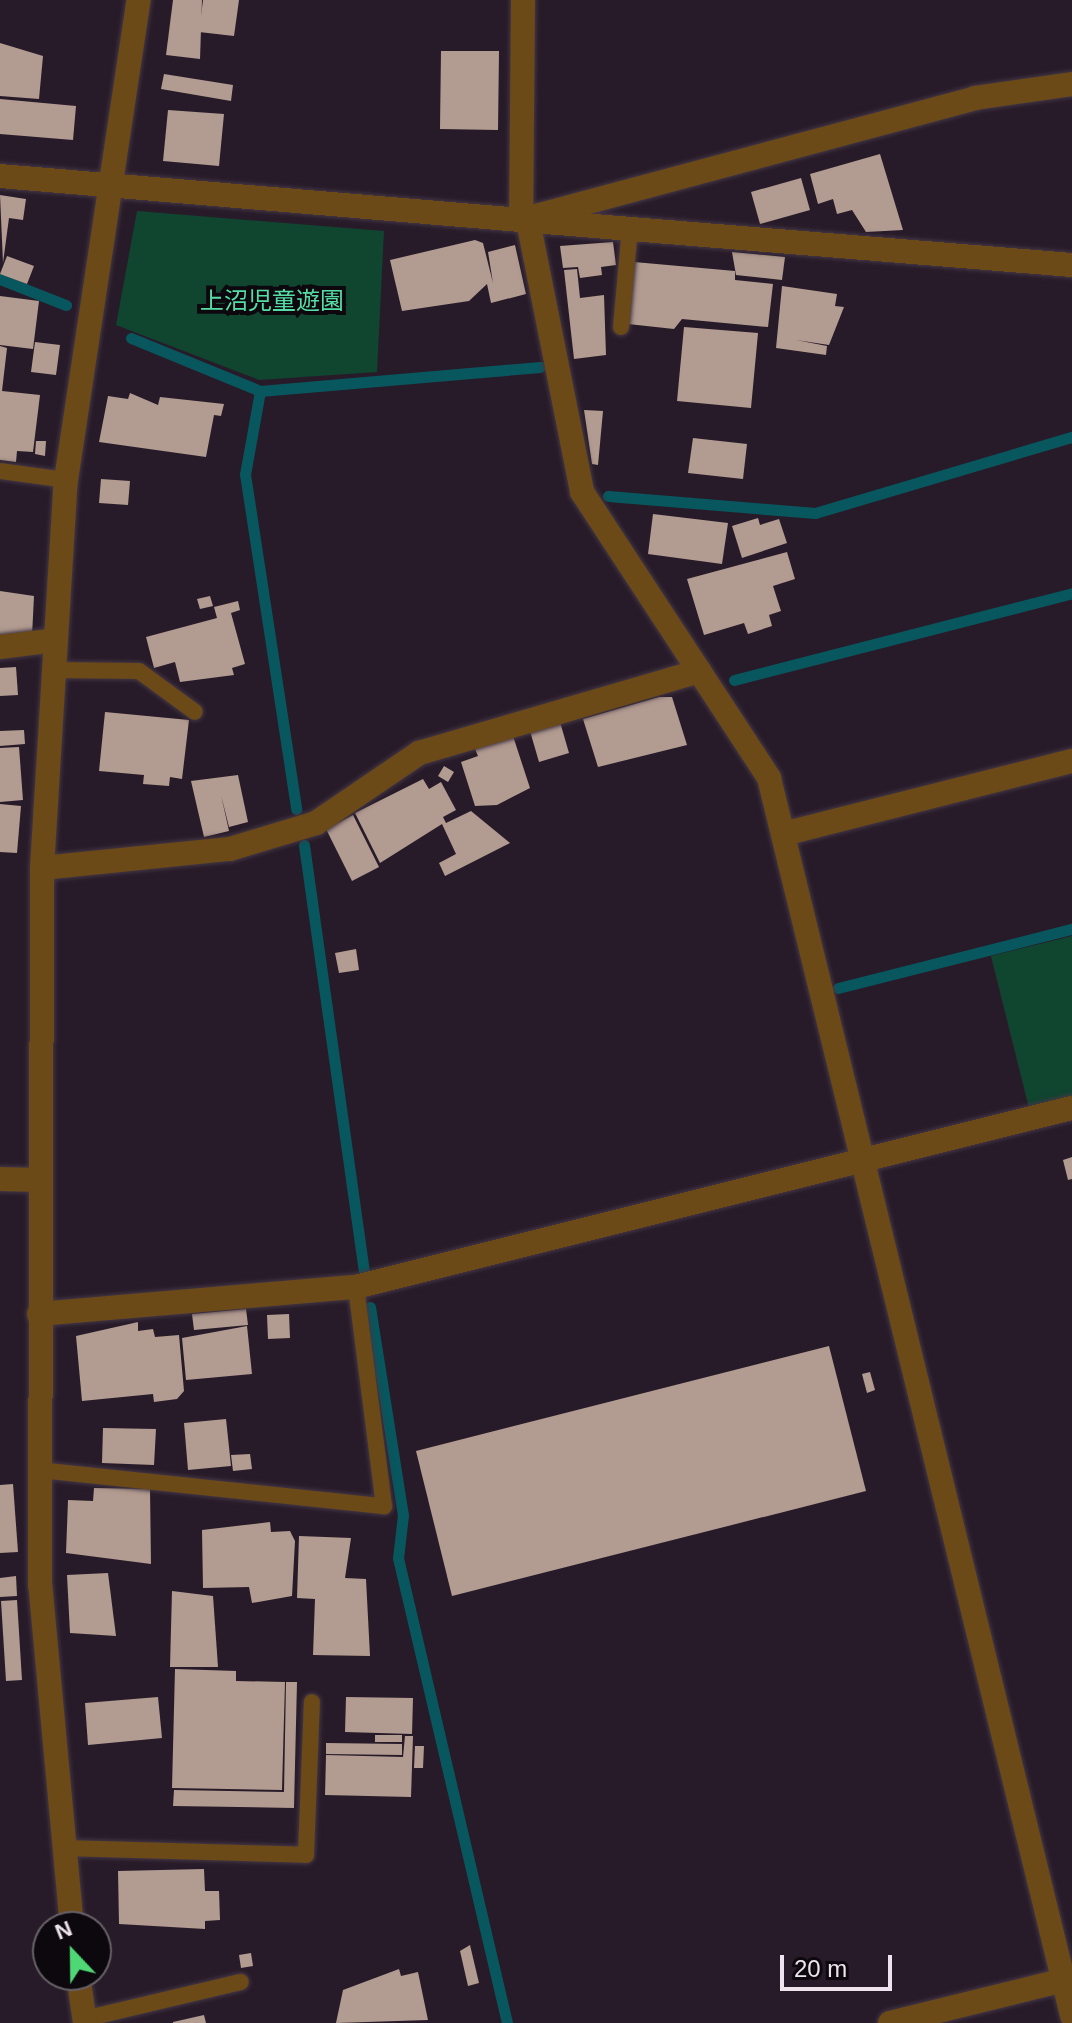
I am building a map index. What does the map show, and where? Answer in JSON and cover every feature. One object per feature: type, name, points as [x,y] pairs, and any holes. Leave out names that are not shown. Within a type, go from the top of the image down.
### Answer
[{"type":"street","points":[[70,1911],[40,1585],[42,868],[66,480],[107,191],[139,0]]},
{"type":"street","points":[[523,0],[525,220],[582,492],[769,778],[1068,1979],[1072,2015]]},
{"type":"street","points":[[525,220],[975,98],[1072,84]]},
{"type":"street","points":[[0,176],[107,191],[525,220],[1072,265]]},
{"type":"street","points":[[0,647],[56,640]]},
{"type":"street","points":[[42,868],[258,840],[316,823],[419,753],[699,671]]},
{"type":"street","points":[[783,834],[1072,761]]},
{"type":"street","points":[[39,1314],[356,1287],[1072,1108]]},
{"type":"street","points":[[0,1179],[40,1180]]},
{"type":"street","points":[[890,2023],[1068,1979]]},
{"type":"street","points":[[80,1991],[84,2021]]},
{"type":"lane","points":[[621,327],[630,229]]},
{"type":"lane","points":[[0,471],[66,480]]},
{"type":"lane","points":[[54,670],[139,671],[195,712]]},
{"type":"lane","points":[[39,1470],[384,1506],[356,1287]]},
{"type":"lane","points":[[62,1848],[306,1855],[312,1702]]},
{"type":"lane","points":[[84,2021],[241,1982]]},
{"type":"green space","name":"上沼児童遊園","points":[[137,211],[384,231],[377,372],[259,380],[116,325]]},
{"type":"green space","points":[[1072,936],[1072,1102],[1030,1112],[991,956]]},
{"type":"building","points":[[173,0],[202,0],[200,59],[166,55]]},
{"type":"building","points":[[203,0],[239,0],[234,36],[199,32]]},
{"type":"building","points":[[0,43],[43,56],[39,99],[0,96]]},
{"type":"building","points":[[441,51],[499,51],[498,130],[440,129]]},
{"type":"building","points":[[164,74],[233,85],[231,101],[161,89]]},
{"type":"building","points":[[0,99],[76,106],[73,140],[0,134]]},
{"type":"building","points":[[168,110],[224,114],[219,166],[163,161]]},
{"type":"building","points":[[880,154],[903,230],[866,232],[852,210],[837,214],[833,199],[818,204],[810,174]]},
{"type":"building","points":[[801,178],[810,210],[760,224],[751,192]]},
{"type":"building","points":[[0,195],[26,199],[23,220],[9,218],[3,263]]},
{"type":"building","points":[[475,240],[483,243],[493,283],[488,252],[515,245],[526,294],[491,303],[487,284],[469,301],[402,311],[390,260]]},
{"type":"building","points":[[613,242],[616,265],[601,267],[602,275],[580,278],[578,267],[563,268],[560,246]]},
{"type":"building","points":[[732,252],[785,257],[782,280],[736,275]]},
{"type":"building","points":[[7,256],[34,266],[27,284],[0,274]]},
{"type":"building","points":[[634,262],[735,271],[735,280],[773,284],[768,327],[682,319],[674,329],[628,324]]},
{"type":"building","points":[[577,269],[580,298],[604,295],[606,355],[574,359],[564,270]]},
{"type":"building","points":[[782,286],[837,294],[835,306],[844,307],[829,345],[796,340],[827,346],[826,355],[776,348]]},
{"type":"building","points":[[0,296],[39,301],[33,349],[0,345]]},
{"type":"building","points":[[684,327],[758,333],[751,408],[677,401]]},
{"type":"building","points":[[35,342],[60,345],[56,375],[31,372]]},
{"type":"building","points":[[0,346],[7,348],[2,391],[40,395],[33,452],[17,451],[16,462],[0,460]]},
{"type":"building","points":[[130,393],[158,405],[160,397],[224,404],[221,416],[214,415],[206,457],[99,442],[108,396],[128,399]]},
{"type":"building","points":[[584,410],[603,411],[598,465],[592,464]]},
{"type":"building","points":[[693,438],[747,444],[743,479],[688,473]]},
{"type":"building","points":[[36,441],[46,441],[45,456],[35,454]]},
{"type":"building","points":[[101,479],[130,481],[128,505],[99,503]]},
{"type":"building","points":[[653,514],[728,523],[722,564],[648,554]]},
{"type":"building","points":[[758,518],[760,525],[779,519],[787,543],[742,558],[732,526]]},
{"type":"building","points":[[787,552],[795,579],[773,586],[781,611],[769,615],[772,626],[748,634],[744,623],[704,635],[687,579]]},
{"type":"building","points":[[0,591],[34,596],[32,636],[0,639]]},
{"type":"building","points":[[210,596],[213,606],[200,609],[197,599]]},
{"type":"building","points":[[238,601],[240,610],[231,613],[245,664],[232,668],[234,675],[180,682],[175,662],[154,668],[146,637],[217,618],[214,607]]},
{"type":"building","points":[[16,667],[18,695],[0,696],[0,668]]},
{"type":"building","points":[[659,697],[672,697],[687,745],[598,767],[583,719]]},
{"type":"building","points":[[105,712],[189,720],[182,779],[170,777],[169,786],[143,784],[144,775],[99,771]]},
{"type":"building","points":[[560,722],[569,753],[539,762],[530,731]]},
{"type":"building","points":[[24,730],[25,744],[0,746],[0,731]]},
{"type":"building","points":[[513,736],[530,788],[497,805],[475,806],[461,762],[478,756],[475,749]]},
{"type":"building","points":[[19,747],[23,800],[0,802],[0,748]]},
{"type":"building","points":[[444,766],[454,772],[448,782],[438,776]]},
{"type":"building","points":[[238,775],[248,822],[229,827],[221,795],[229,831],[204,837],[191,781]]},
{"type":"building","points":[[423,779],[429,789],[441,782],[456,810],[443,817],[446,823],[471,811],[510,843],[445,876],[439,863],[456,854],[442,824],[380,863],[355,813]]},
{"type":"building","points":[[0,804],[21,806],[17,853],[0,852]]},
{"type":"building","points":[[353,815],[379,867],[352,881],[326,829]]},
{"type":"building","points":[[356,949],[359,970],[339,973],[335,953]]},
{"type":"building","points":[[1072,1157],[1072,1179],[1068,1180],[1063,1160]]},
{"type":"building","points":[[246,1309],[248,1325],[194,1330],[192,1314]]},
{"type":"building","points":[[289,1314],[290,1338],[268,1339],[267,1315]]},
{"type":"building","points":[[138,1322],[138,1331],[153,1329],[155,1337],[179,1335],[184,1391],[177,1399],[154,1402],[153,1394],[82,1401],[76,1336]]},
{"type":"building","points":[[247,1326],[252,1374],[186,1380],[182,1338]]},
{"type":"building","points":[[829,1346],[866,1491],[452,1596],[416,1451]]},
{"type":"building","points":[[870,1372],[875,1390],[867,1393],[862,1374]]},
{"type":"building","points":[[226,1419],[231,1466],[188,1470],[184,1423]]},
{"type":"building","points":[[103,1428],[156,1429],[154,1465],[102,1463]]},
{"type":"building","points":[[250,1454],[252,1469],[233,1471],[231,1455]]},
{"type":"building","points":[[13,1484],[18,1552],[0,1553],[0,1485]]},
{"type":"building","points":[[94,1488],[150,1489],[151,1564],[66,1553],[68,1500],[93,1501]]},
{"type":"building","points":[[270,1522],[271,1532],[290,1531],[295,1541],[292,1596],[252,1603],[249,1587],[203,1588],[202,1530]]},
{"type":"building","points":[[299,1536],[351,1538],[345,1578],[366,1579],[370,1656],[313,1655],[315,1599],[297,1598]]},
{"type":"building","points":[[108,1573],[116,1636],[70,1633],[67,1575]]},
{"type":"building","points":[[16,1576],[17,1596],[0,1597],[0,1578]]},
{"type":"building","points":[[172,1591],[213,1596],[218,1667],[170,1667]]},
{"type":"building","points":[[17,1600],[22,1680],[6,1681],[1,1601]]},
{"type":"building","points":[[175,1669],[236,1671],[236,1681],[285,1682],[282,1790],[172,1788]]},
{"type":"building","points":[[286,1682],[297,1682],[294,1808],[173,1806],[174,1790],[284,1792]]},
{"type":"building","points":[[158,1697],[162,1738],[88,1745],[85,1703]]},
{"type":"building","points":[[346,1697],[413,1698],[412,1734],[345,1732]]},
{"type":"building","points":[[375,1735],[402,1735],[402,1742],[375,1742]]},
{"type":"building","points":[[405,1736],[413,1736],[411,1797],[325,1795],[326,1755],[403,1757]]},
{"type":"building","points":[[326,1743],[402,1744],[402,1755],[326,1754]]},
{"type":"building","points":[[415,1746],[424,1746],[423,1768],[414,1768]]},
{"type":"building","points":[[204,1869],[205,1891],[219,1891],[220,1920],[205,1921],[205,1929],[119,1924],[118,1871]]},
{"type":"building","points":[[470,1945],[479,1983],[468,1986],[460,1951]]},
{"type":"building","points":[[251,1953],[253,1966],[241,1968],[239,1955]]},
{"type":"building","points":[[399,1969],[401,1976],[418,1972],[428,2020],[336,2023],[343,1990]]},
{"type":"building","points":[[204,2015],[206,2023],[173,2023],[173,2022]]},
{"type":"waterway","points":[[0,279],[66,305]]},
{"type":"waterway","points":[[131,338],[260,391],[245,474],[296,809]]},
{"type":"waterway","points":[[260,391],[540,367]]},
{"type":"waterway","points":[[608,496],[815,513],[1072,437]]},
{"type":"waterway","points":[[734,680],[1072,593]]},
{"type":"waterway","points":[[304,845],[364,1270]]},
{"type":"waterway","points":[[838,988],[1072,929]]},
{"type":"waterway","points":[[370,1307],[403,1515],[398,1558],[507,2023]]}]
